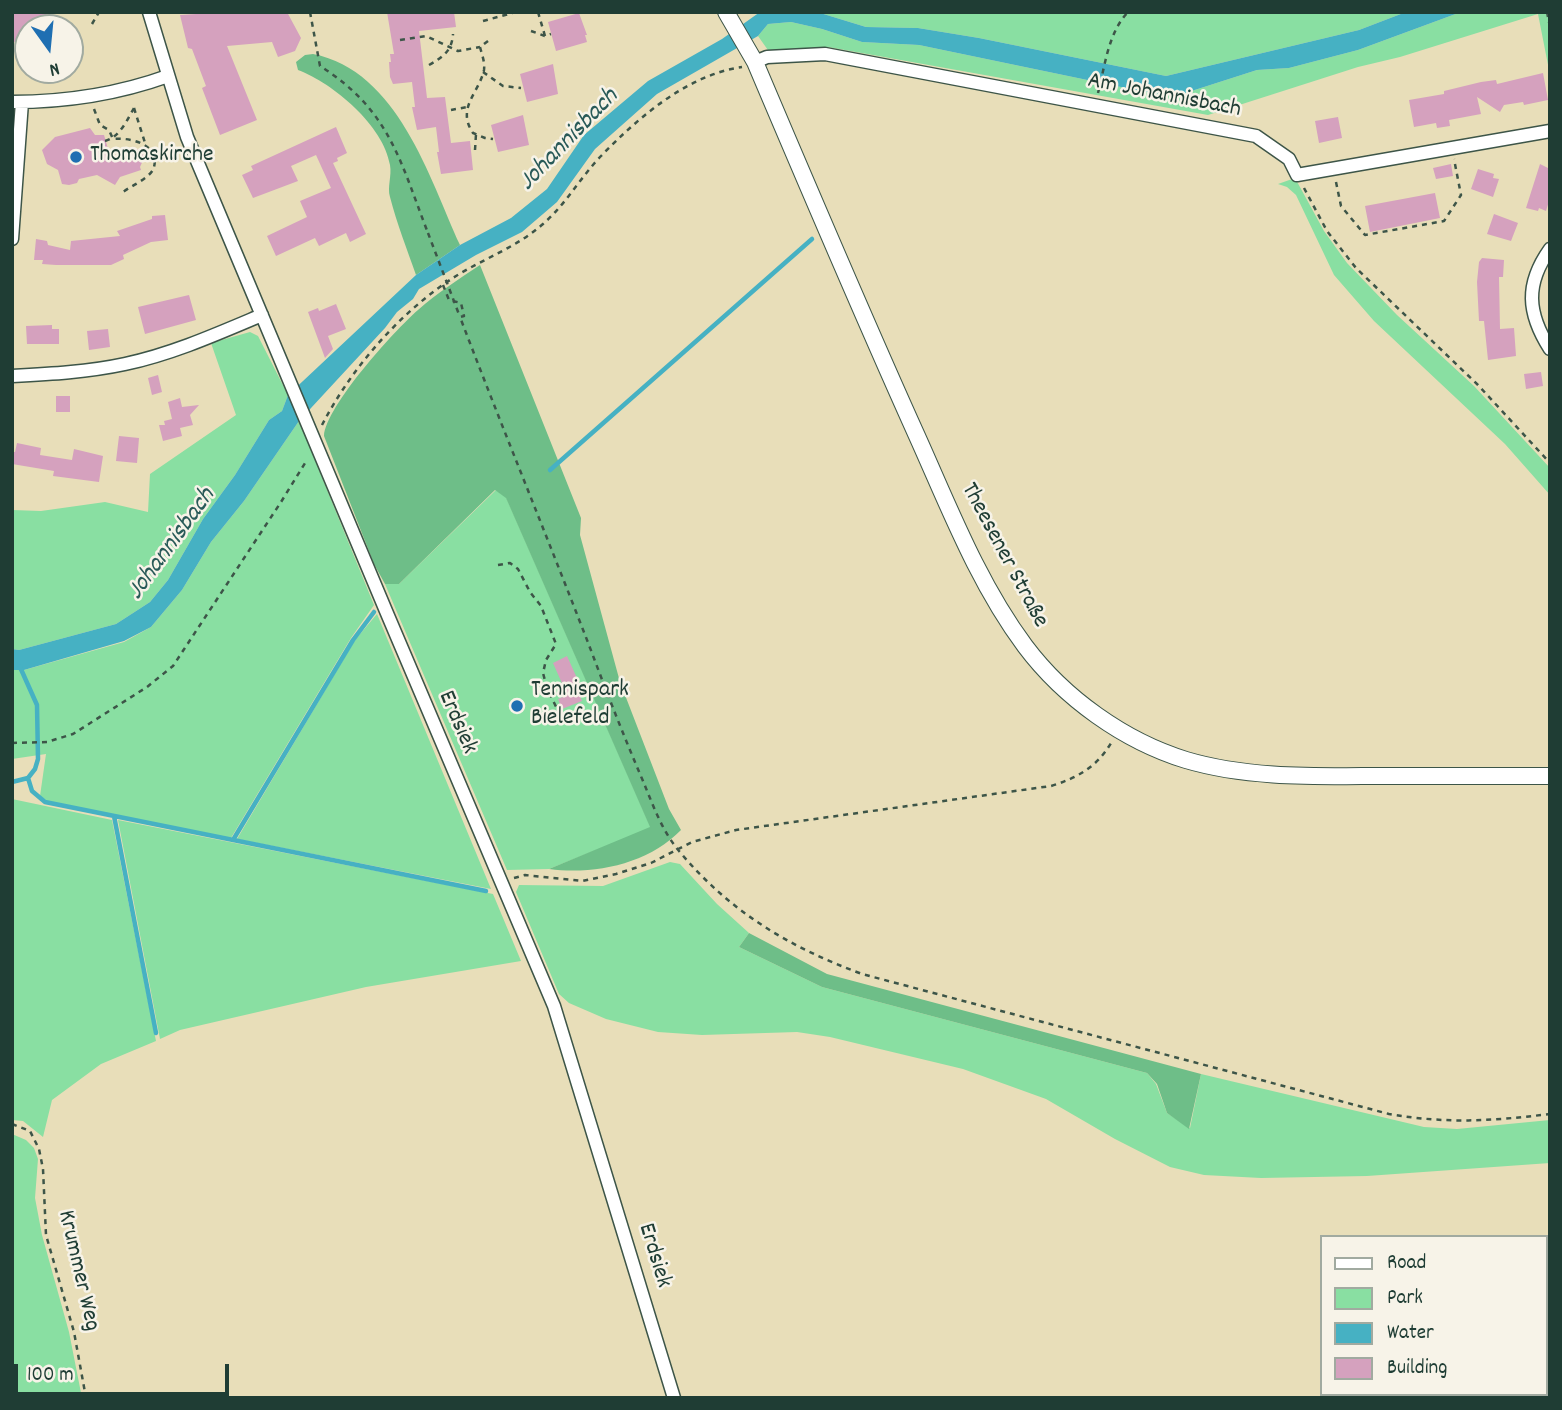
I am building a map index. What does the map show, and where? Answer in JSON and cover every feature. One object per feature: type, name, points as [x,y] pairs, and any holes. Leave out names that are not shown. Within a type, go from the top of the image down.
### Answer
[{"type":"street","name":"Erdsiek","points":[[149,12],[187,137],[554,1006],[674,1398]]},
{"type":"street","name":"Theesener Straße","points":[[729,18],[755,62],[963,539],[993,598],[1026,647],[1062,687],[1118,731],[1186,760],[1253,772],[1352,776],[1550,776]]},
{"type":"street","name":"Am Johannisbach","points":[[755,62],[767,57],[825,54],[1256,136],[1289,159],[1297,175]]},
{"type":"street","points":[[12,239],[17,102],[92,96],[135,87],[168,76]]},
{"type":"street","points":[[1297,175],[1550,131]]},
{"type":"street","points":[[1550,248],[1534,279],[1531,293],[1536,324],[1550,349]]},
{"type":"street","points":[[12,376],[85,372],[124,365],[177,349],[262,316]]},
{"type":"path","points":[[92,24],[99,12]]},
{"type":"path","points":[[310,12],[320,66],[343,80],[356,92],[382,124],[393,145],[625,739],[660,821],[678,850],[729,903],[788,943],[862,974],[1389,1114],[1427,1121],[1459,1122],[1550,1114]]},
{"type":"path","points":[[483,21],[516,12]]},
{"type":"path","points":[[538,12],[545,36]]},
{"type":"path","points":[[1098,92],[1110,45],[1118,25],[1128,12]]},
{"type":"path","points":[[1547,12],[1550,27]]},
{"type":"path","points":[[531,31],[545,36],[551,34]]},
{"type":"path","points":[[429,65],[451,48],[453,34]]},
{"type":"path","points":[[400,40],[426,36],[464,51],[480,47],[488,41]]},
{"type":"path","points":[[480,47],[483,72],[467,107],[468,125],[476,134],[493,139]]},
{"type":"path","points":[[12,743],[47,742],[73,734],[147,687],[173,666],[281,502],[316,442],[336,400],[403,318],[443,285],[524,239],[541,226],[560,208],[600,157],[662,102],[705,76],[755,62]]},
{"type":"path","points":[[483,72],[503,86],[521,88]]},
{"type":"path","points":[[92,96],[97,121],[109,130],[113,139]]},
{"type":"path","points":[[451,110],[467,107]]},
{"type":"path","points":[[113,139],[134,108],[146,146],[154,157],[154,167],[150,173],[123,192]]},
{"type":"path","points":[[475,150],[476,134]]},
{"type":"path","points":[[105,141],[125,138],[146,146]]},
{"type":"path","points":[[1333,170],[1341,206],[1365,235],[1392,231],[1444,221],[1461,195],[1452,149]]},
{"type":"path","points":[[1297,175],[1327,231],[1356,268],[1479,386],[1550,463]]},
{"type":"path","points":[[443,285],[449,300],[461,303],[464,312],[460,317]]},
{"type":"path","points":[[498,565],[510,563],[518,569],[530,593],[541,606],[556,644],[546,660],[543,673],[561,717],[572,724]]},
{"type":"path","points":[[501,881],[525,875],[582,881],[639,867],[692,842],[736,830],[1051,786],[1073,779],[1091,768],[1108,750],[1118,731]]},
{"type":"path","name":"Krummer Weg","points":[[12,1124],[30,1131],[39,1149],[43,1170],[46,1235],[74,1332],[86,1398]]},
{"type":"green space","points":[[817,12],[1406,12],[1359,30],[1166,76],[918,28],[866,27]]},
{"type":"green space","points":[[1461,12],[1550,12],[1550,75],[1538,14],[1208,115],[828,47],[770,53],[758,36],[768,24],[791,22],[862,42],[919,45],[1145,92],[1176,96],[1257,70],[1289,68],[1358,50]]},
{"type":"green space","points":[[313,54],[342,64],[367,81],[389,104],[407,130],[436,189],[460,245],[416,275],[390,197],[390,165],[386,150],[367,121],[341,95],[298,70],[296,62],[305,55]]},
{"type":"green space","points":[[1295,178],[1324,231],[1347,263],[1397,315],[1474,386],[1550,468],[1550,495],[1505,444],[1374,321],[1334,275],[1296,195],[1287,187],[1278,184]]},
{"type":"green space","points":[[480,265],[581,518],[580,535],[620,682],[669,809],[681,830],[668,842],[637,859],[602,868],[549,869],[650,827],[506,498],[495,490],[399,584],[385,584],[374,564],[324,436],[336,407],[348,388],[393,334],[425,304]]},
{"type":"green space","points":[[250,332],[258,336],[288,395],[282,411],[269,420],[235,475],[203,519],[168,580],[150,602],[116,624],[19,650],[12,649],[12,510],[41,511],[105,502],[148,512],[150,474],[236,415],[211,343]]},
{"type":"green space","points":[[299,421],[374,605],[351,638],[231,838],[50,803],[40,796],[46,754],[12,759],[12,670],[24,670],[124,642],[151,627],[182,590],[211,542],[244,501]]},
{"type":"green space","name":"Tennispark Bielefeld","points":[[496,490],[506,497],[651,828],[549,869],[507,870],[385,584],[399,584]]},
{"type":"green space","points":[[377,614],[491,889],[237,839],[355,640]]},
{"type":"green space","points":[[12,799],[112,820],[156,1041],[101,1064],[52,1100],[43,1137],[23,1121],[12,1120]]},
{"type":"green space","points":[[118,820],[493,894],[521,961],[366,987],[180,1030],[160,1039]]},
{"type":"green space","points":[[670,862],[680,864],[717,904],[749,933],[739,947],[822,987],[1147,1073],[1156,1084],[1167,1113],[1190,1128],[1201,1074],[1424,1127],[1457,1129],[1550,1120],[1550,1163],[1367,1176],[1261,1178],[1204,1175],[1170,1167],[1046,1099],[963,1069],[830,1037],[797,1032],[702,1035],[658,1032],[606,1019],[569,1003],[559,994],[516,892],[519,885],[603,886]]},
{"type":"green space","points":[[749,933],[827,974],[1201,1074],[1189,1129],[1167,1113],[1157,1084],[1147,1073],[822,987],[739,947]]},
{"type":"green space","points":[[12,1134],[26,1140],[34,1148],[38,1159],[35,1198],[42,1235],[69,1332],[82,1398],[12,1398]]},
{"type":"water","points":[[760,12],[817,12],[866,27],[918,28],[1166,76],[1359,30],[1406,12],[1461,12],[1358,50],[1289,68],[1257,70],[1176,96],[1145,92],[919,45],[862,42],[791,22],[768,24],[758,36],[657,94],[595,149],[557,202],[522,232],[476,255],[419,289],[413,299],[397,312],[299,421],[244,501],[211,542],[182,590],[151,627],[124,641],[24,670],[12,670],[12,649],[19,650],[116,624],[150,602],[168,580],[203,519],[235,475],[269,420],[282,411],[288,395],[416,275],[460,245],[511,218],[547,189],[584,135],[648,81],[722,39]]},
{"type":"building","points":[[12,12],[46,12],[14,14],[12,42]]},
{"type":"building","points":[[287,12],[301,38],[295,51],[278,57],[272,42],[227,46],[257,120],[220,135],[202,88],[206,86],[192,49],[188,48],[180,15]]},
{"type":"building","points":[[387,12],[454,12],[456,27],[419,31],[427,98],[445,97],[451,143],[470,141],[473,170],[441,174],[436,127],[417,130],[412,107],[415,107],[412,82],[393,84],[390,77],[390,54],[394,54]]},
{"type":"building","points":[[579,13],[587,42],[556,51],[548,22]]},
{"type":"building","points":[[553,64],[558,94],[527,102],[520,74]]},
{"type":"building","points":[[1543,73],[1548,100],[1524,105],[1523,102],[1504,105],[1500,112],[1477,97],[1481,114],[1449,120],[1450,126],[1437,128],[1436,123],[1414,127],[1409,100],[1444,94],[1444,91],[1481,82],[1496,80],[1497,84]]},
{"type":"building","points":[[523,115],[529,145],[498,152],[491,125]]},
{"type":"building","points":[[1338,117],[1342,138],[1319,143],[1315,121]]},
{"type":"building","points":[[336,127],[347,153],[333,163],[366,234],[350,242],[346,233],[319,246],[315,238],[276,256],[267,236],[307,217],[300,201],[331,188],[316,155],[291,166],[298,181],[253,198],[242,175],[253,170],[251,166]]},
{"type":"building","name":"Thomaskirche","points":[[90,128],[95,135],[104,135],[111,159],[128,154],[130,150],[143,152],[141,170],[120,177],[115,185],[97,175],[79,179],[77,183],[62,184],[58,170],[47,164],[42,150],[55,137]]},
{"type":"building","points":[[1451,164],[1453,176],[1436,179],[1433,168]]},
{"type":"building","points":[[1540,164],[1550,169],[1550,198],[1546,211],[1526,208]]},
{"type":"building","points":[[1478,169],[1494,174],[1493,178],[1499,179],[1493,197],[1471,189]]},
{"type":"building","points":[[1435,193],[1440,218],[1370,232],[1365,206]]},
{"type":"building","points":[[1494,214],[1518,223],[1511,241],[1487,234]]},
{"type":"building","points":[[165,215],[168,240],[151,242],[123,255],[124,259],[111,265],[56,265],[42,264],[43,260],[34,260],[36,239],[70,250],[71,241],[120,236],[117,231],[152,219],[152,216]]},
{"type":"building","points":[[1482,258],[1504,260],[1503,277],[1499,277],[1500,329],[1514,328],[1516,356],[1488,360],[1484,321],[1479,321],[1477,282],[1479,262]]},
{"type":"building","points":[[189,295],[196,320],[145,334],[138,307]]},
{"type":"building","points":[[336,304],[346,329],[328,336],[333,349],[325,358],[308,312]]},
{"type":"building","points":[[52,325],[52,329],[59,329],[59,344],[27,344],[26,326]]},
{"type":"building","points":[[108,329],[110,347],[89,350],[87,331]]},
{"type":"building","points":[[1541,372],[1543,386],[1526,389],[1524,374]]},
{"type":"building","points":[[158,375],[162,392],[152,395],[148,378]]},
{"type":"building","points":[[56,396],[70,396],[70,412],[56,412]]},
{"type":"building","points":[[180,398],[182,407],[199,405],[190,415],[193,425],[180,428],[182,436],[163,441],[159,425],[165,425],[164,421],[172,419],[168,402]]},
{"type":"building","points":[[119,436],[139,438],[137,463],[116,461]]},
{"type":"building","points":[[17,443],[41,448],[40,455],[72,460],[74,449],[103,456],[99,482],[53,476],[54,471],[12,464],[12,452],[15,452]]},
{"type":"building","points":[[567,656],[581,687],[577,689],[582,701],[562,709],[558,699],[565,696],[565,690],[553,663]]},
{"type":"waterway","points":[[550,470],[812,239]]},
{"type":"waterway","points":[[233,840],[353,640],[374,612]]},
{"type":"waterway","points":[[12,782],[28,778],[38,759],[37,705],[20,667]]},
{"type":"waterway","points":[[28,778],[32,791],[45,802],[486,891]]},
{"type":"waterway","points":[[114,816],[156,1033]]},
{"type":"place","name":"Thomaskirche","points":[[76,157]]},
{"type":"place","name":"Tennispark Bielefeld","points":[[517,706]]},
{"type":"water label","name":"Johannisbach","points":[[570,141]]},
{"type":"water label","name":"Johannisbach","points":[[173,545]]}]
